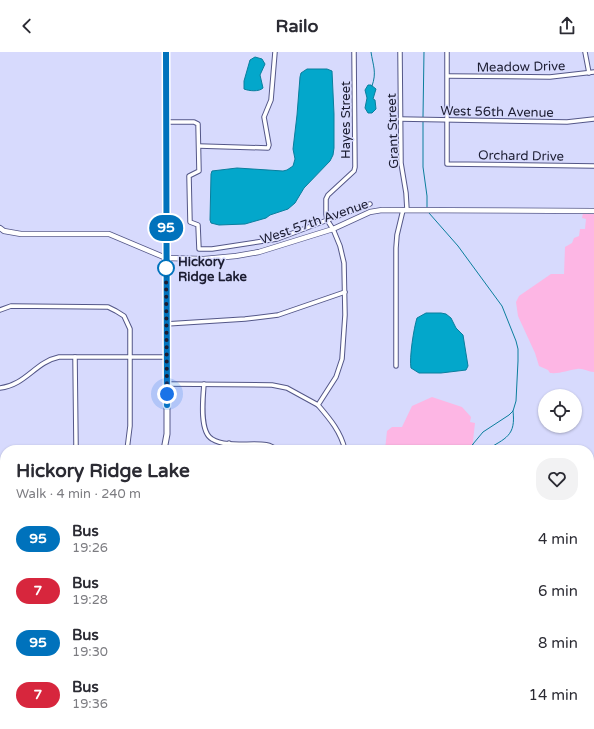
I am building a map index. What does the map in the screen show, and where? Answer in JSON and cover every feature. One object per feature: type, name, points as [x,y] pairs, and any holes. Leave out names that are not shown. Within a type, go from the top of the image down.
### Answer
[{"type":"main road","points":[[165,445],[167,405],[166,52]]},
{"type":"street","points":[[199,146],[268,148],[269,145],[264,117],[271,100],[273,90],[275,52]]},
{"type":"street","name":"Hayes Street","points":[[327,220],[326,199],[328,195],[354,171],[355,167],[354,52]]},
{"type":"street","name":"Grant Street","points":[[396,366],[396,248],[397,235],[405,210],[406,193],[401,163],[400,52]]},
{"type":"street","points":[[446,120],[448,76],[447,52]]},
{"type":"street","points":[[585,52],[589,73]]},
{"type":"street","name":"Meadow Drive","points":[[448,76],[550,77],[594,72]]},
{"type":"street","name":"West 56th Avenue","points":[[400,119],[567,122],[594,119]]},
{"type":"street","name":"Orchard Drive","points":[[446,120],[447,164],[594,166]]},
{"type":"street","points":[[166,122],[194,122],[198,124],[199,171],[189,176],[190,222],[198,225],[199,249],[212,249],[277,239],[370,204]]},
{"type":"street","name":"West 57th Avenue","points":[[0,228],[4,231],[21,234],[109,234],[166,258],[204,259],[259,252],[334,228],[370,212],[405,210],[594,211]]},
{"type":"street","points":[[318,405],[336,377],[342,359],[345,315],[344,263],[334,228],[327,220]]},
{"type":"street","points":[[166,324],[245,319],[278,315],[345,292]]},
{"type":"street","points":[[0,310],[11,306],[108,307],[124,316],[130,329],[131,357],[130,426],[127,445]]},
{"type":"street","points":[[0,388],[21,382],[47,361],[59,357],[167,357]]},
{"type":"street","points":[[75,357],[76,445]]},
{"type":"street","points":[[167,384],[272,385],[287,388],[318,405],[337,428],[344,445]]},
{"type":"street","points":[[204,384],[203,422],[206,433],[211,439],[228,443],[268,445]]},
{"type":"shaded area","points":[[583,213],[594,214],[594,372],[579,369],[550,373],[548,370],[539,366],[535,353],[518,316],[516,302],[519,296],[551,274],[564,274],[565,247],[572,243],[574,238],[579,236],[580,229],[585,229],[586,219],[582,218]]},
{"type":"shaded area","points":[[432,397],[462,407],[471,417],[470,422],[475,423],[473,445],[386,445],[387,431],[392,427],[402,427],[412,406]]},
{"type":"water","points":[[255,57],[262,59],[265,64],[260,75],[263,88],[257,91],[251,91],[244,89],[244,81],[250,60]]},
{"type":"water","points":[[307,69],[327,69],[332,71],[334,148],[330,161],[304,188],[295,203],[288,209],[270,215],[266,218],[245,224],[219,225],[211,223],[212,171],[237,168],[283,171],[293,166],[295,159],[293,149],[300,77],[301,73]]},
{"type":"water","points":[[368,85],[371,85],[376,89],[373,99],[375,100],[376,109],[372,113],[368,113],[365,108],[367,98],[365,90]]},
{"type":"water","points":[[426,313],[446,314],[451,318],[456,328],[463,335],[468,366],[466,370],[441,373],[419,373],[411,368],[411,350],[417,318]]},
{"type":"waterway","points":[[371,52],[374,65],[372,86]]},
{"type":"waterway","points":[[423,117],[424,52]]},
{"type":"waterway","points":[[423,122],[423,167],[427,207]]},
{"type":"waterway","points":[[429,213],[458,246],[502,306],[518,349],[516,401],[513,411],[483,432],[472,445]]},
{"type":"waterway","points":[[494,445],[504,439],[511,431],[514,419],[513,411]]},
{"type":"bus line","name":"95","points":[[166,52],[167,405]]},
{"type":"place","name":"Hickory Ridge Lake","points":[[166,268]]},
{"type":"route","points":[[166,268],[167,394]]}]
